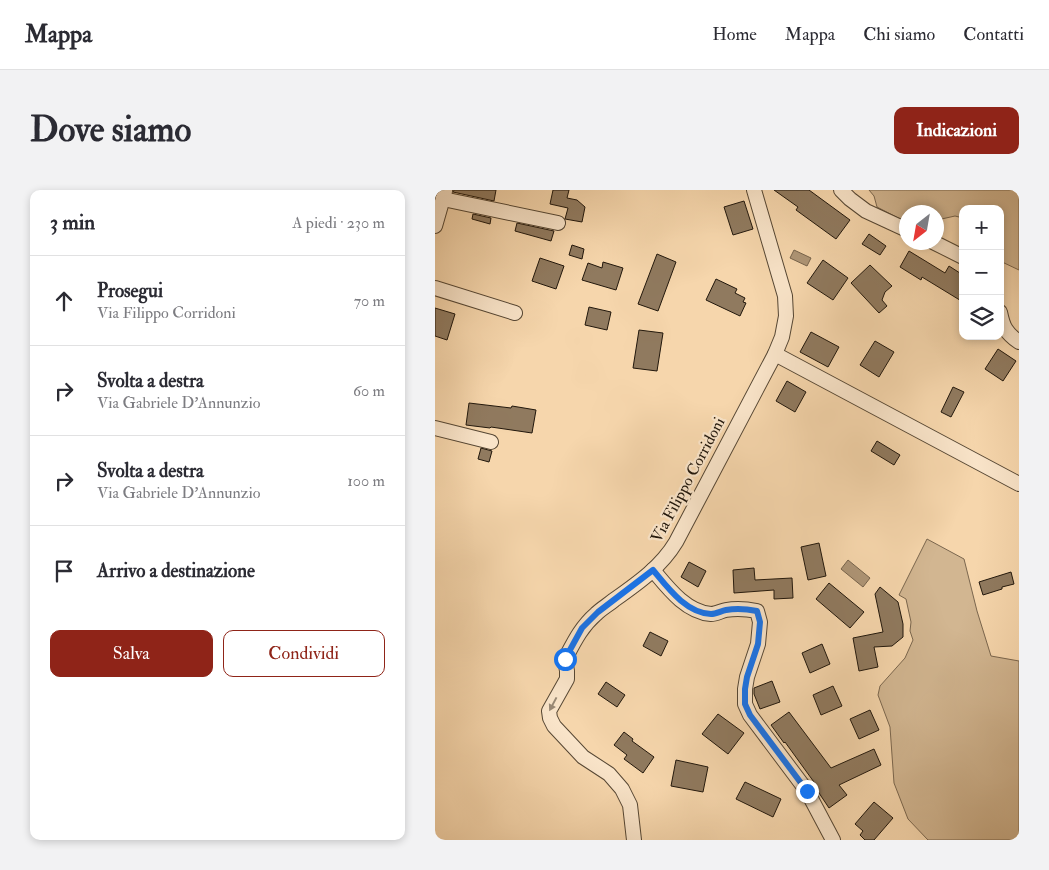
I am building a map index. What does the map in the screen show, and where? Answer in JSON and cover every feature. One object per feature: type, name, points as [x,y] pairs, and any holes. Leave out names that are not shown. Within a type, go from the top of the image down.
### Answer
[{"type":"street","name":"Via Filippo Corridoni","points":[[635,840],[630,805],[622,789],[609,774],[583,757],[554,726],[549,712],[567,679],[565,659],[582,628],[598,612],[653,570],[670,553],[677,542],[775,354],[782,337],[786,316],[785,296],[755,190]]},
{"type":"street","points":[[841,190],[867,211],[899,226]]},
{"type":"street","points":[[435,226],[444,194],[558,223]]},
{"type":"street","points":[[944,248],[959,255]]},
{"type":"street","points":[[435,288],[515,314]]},
{"type":"street","points":[[1004,327],[1019,342]]},
{"type":"street","points":[[775,354],[1019,484]]},
{"type":"street","points":[[435,428],[491,442]]},
{"type":"street","points":[[653,570],[669,588],[695,610],[712,614],[725,610],[744,609],[757,611],[760,622],[758,644],[747,677],[745,704],[750,715],[807,791],[833,840]]},
{"type":"shaded area","points":[[869,190],[1019,190],[1019,270],[1004,263],[1004,205],[959,205],[959,217],[944,218],[944,205],[899,205],[899,218],[877,207],[874,196]]},
{"type":"shaded area","points":[[794,250],[811,258],[807,266],[790,258]]},
{"type":"shaded area","points":[[927,539],[964,559],[991,656],[1019,661],[1019,840],[928,840],[908,819],[894,783],[890,727],[878,695],[880,686],[905,658],[913,640],[906,599],[899,595]]},
{"type":"shaded area","points":[[848,560],[870,578],[863,587],[841,569]]},
{"type":"building","points":[[454,190],[496,190],[494,201],[453,192]]},
{"type":"building","points":[[553,190],[569,190],[567,198],[577,200],[585,207],[582,222],[565,219],[568,208],[550,204]]},
{"type":"building","points":[[774,190],[809,190],[850,220],[836,239],[796,210],[798,207]]},
{"type":"building","points":[[744,201],[753,229],[733,235],[724,207]]},
{"type":"building","points":[[473,214],[491,218],[490,224],[472,219]]},
{"type":"building","points":[[517,223],[554,231],[551,241],[515,231]]},
{"type":"building","points":[[869,234],[886,246],[880,255],[862,244]]},
{"type":"building","points":[[572,245],[584,249],[582,259],[569,255]]},
{"type":"building","points":[[909,251],[945,273],[949,266],[959,272],[959,300],[922,277],[921,280],[900,267]]},
{"type":"building","points":[[657,254],[676,262],[658,311],[638,304]]},
{"type":"building","points":[[540,258],[564,266],[556,289],[532,281]]},
{"type":"building","points":[[823,260],[848,278],[833,300],[807,283]]},
{"type":"building","points":[[603,262],[623,268],[616,290],[582,280],[588,263],[602,268]]},
{"type":"building","points":[[870,265],[892,286],[885,292],[882,300],[887,306],[879,313],[851,283]]},
{"type":"building","points":[[716,279],[737,289],[735,293],[745,298],[743,302],[746,303],[740,316],[706,300]]},
{"type":"building","points":[[589,307],[611,312],[607,330],[585,325]]},
{"type":"building","points":[[435,308],[455,314],[447,340],[435,336]]},
{"type":"building","points":[[639,330],[663,333],[657,371],[633,368]]},
{"type":"building","points":[[811,332],[839,347],[828,367],[800,352]]},
{"type":"building","points":[[875,341],[894,352],[879,377],[860,365]]},
{"type":"building","points":[[998,349],[1016,361],[1003,381],[985,369]]},
{"type":"building","points":[[787,381],[806,392],[795,412],[776,401]]},
{"type":"building","points":[[953,387],[964,392],[951,417],[941,412]]},
{"type":"building","points":[[469,403],[536,410],[532,433],[466,425]]},
{"type":"building","points":[[877,441],[900,455],[894,465],[871,451]]},
{"type":"building","points":[[481,448],[492,451],[489,462],[478,459]]},
{"type":"building","points":[[819,543],[826,576],[808,580],[801,547]]},
{"type":"building","points":[[689,562],[706,571],[698,587],[681,577]]},
{"type":"building","points":[[754,568],[755,580],[792,578],[793,598],[774,599],[774,590],[734,593],[733,570]]},
{"type":"building","points":[[1011,572],[1014,584],[983,595],[979,582]]},
{"type":"building","points":[[829,583],[864,612],[850,628],[816,599]]},
{"type":"building","points":[[880,587],[898,602],[903,624],[903,637],[892,646],[874,647],[878,667],[859,671],[853,638],[883,632],[875,594]]},
{"type":"building","points":[[650,632],[668,641],[661,656],[643,646]]},
{"type":"building","points":[[822,644],[830,664],[810,673],[802,653]]},
{"type":"building","points":[[772,681],[780,702],[760,709],[754,694],[754,688]]},
{"type":"building","points":[[606,682],[625,695],[617,707],[598,694]]},
{"type":"building","points":[[833,686],[842,706],[821,715],[813,695]]},
{"type":"building","points":[[870,710],[879,730],[859,739],[850,719]]},
{"type":"building","points":[[789,712],[831,768],[874,749],[881,765],[839,785],[847,795],[829,808],[817,790],[819,789],[771,725]]},
{"type":"building","points":[[718,714],[744,733],[728,754],[702,734]]},
{"type":"building","points":[[624,732],[633,739],[632,741],[654,757],[643,773],[624,759],[627,755],[614,745]]},
{"type":"building","points":[[676,760],[708,767],[703,792],[671,786]]},
{"type":"building","points":[[745,782],[781,799],[773,817],[736,799]]},
{"type":"building","points":[[874,802],[893,818],[874,840],[865,840],[860,835],[863,831],[855,824]]},
{"type":"route","points":[[565,659],[582,628],[598,612],[653,570],[669,588],[695,610],[712,614],[725,610],[744,609],[757,611],[760,622],[758,644],[747,677],[745,704],[750,715],[807,791]]}]
